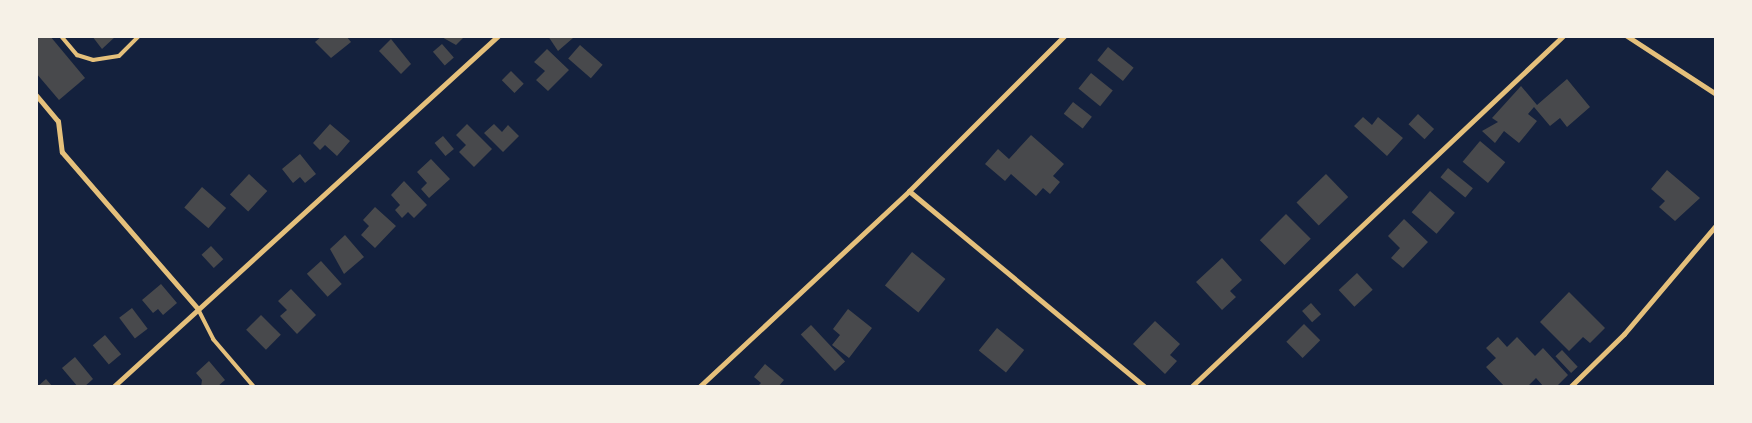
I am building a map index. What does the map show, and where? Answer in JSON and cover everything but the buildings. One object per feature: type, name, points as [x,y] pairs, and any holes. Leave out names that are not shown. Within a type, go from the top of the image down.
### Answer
[{"type":"street","points":[[113,387],[498,36]]},
{"type":"street","points":[[699,387],[909,191],[1064,36]]},
{"type":"street","points":[[1192,387],[1563,36]]},
{"type":"street","points":[[1627,36],[1716,94]]},
{"type":"street","points":[[36,95],[58,122],[62,152],[198,309]]},
{"type":"street","points":[[909,191],[1145,387]]},
{"type":"street","points":[[1570,387],[1624,334],[1716,225]]},
{"type":"lane","points":[[61,36],[77,55],[93,60],[119,56],[139,36]]},
{"type":"lane","points":[[198,309],[213,339],[254,387]]}]
